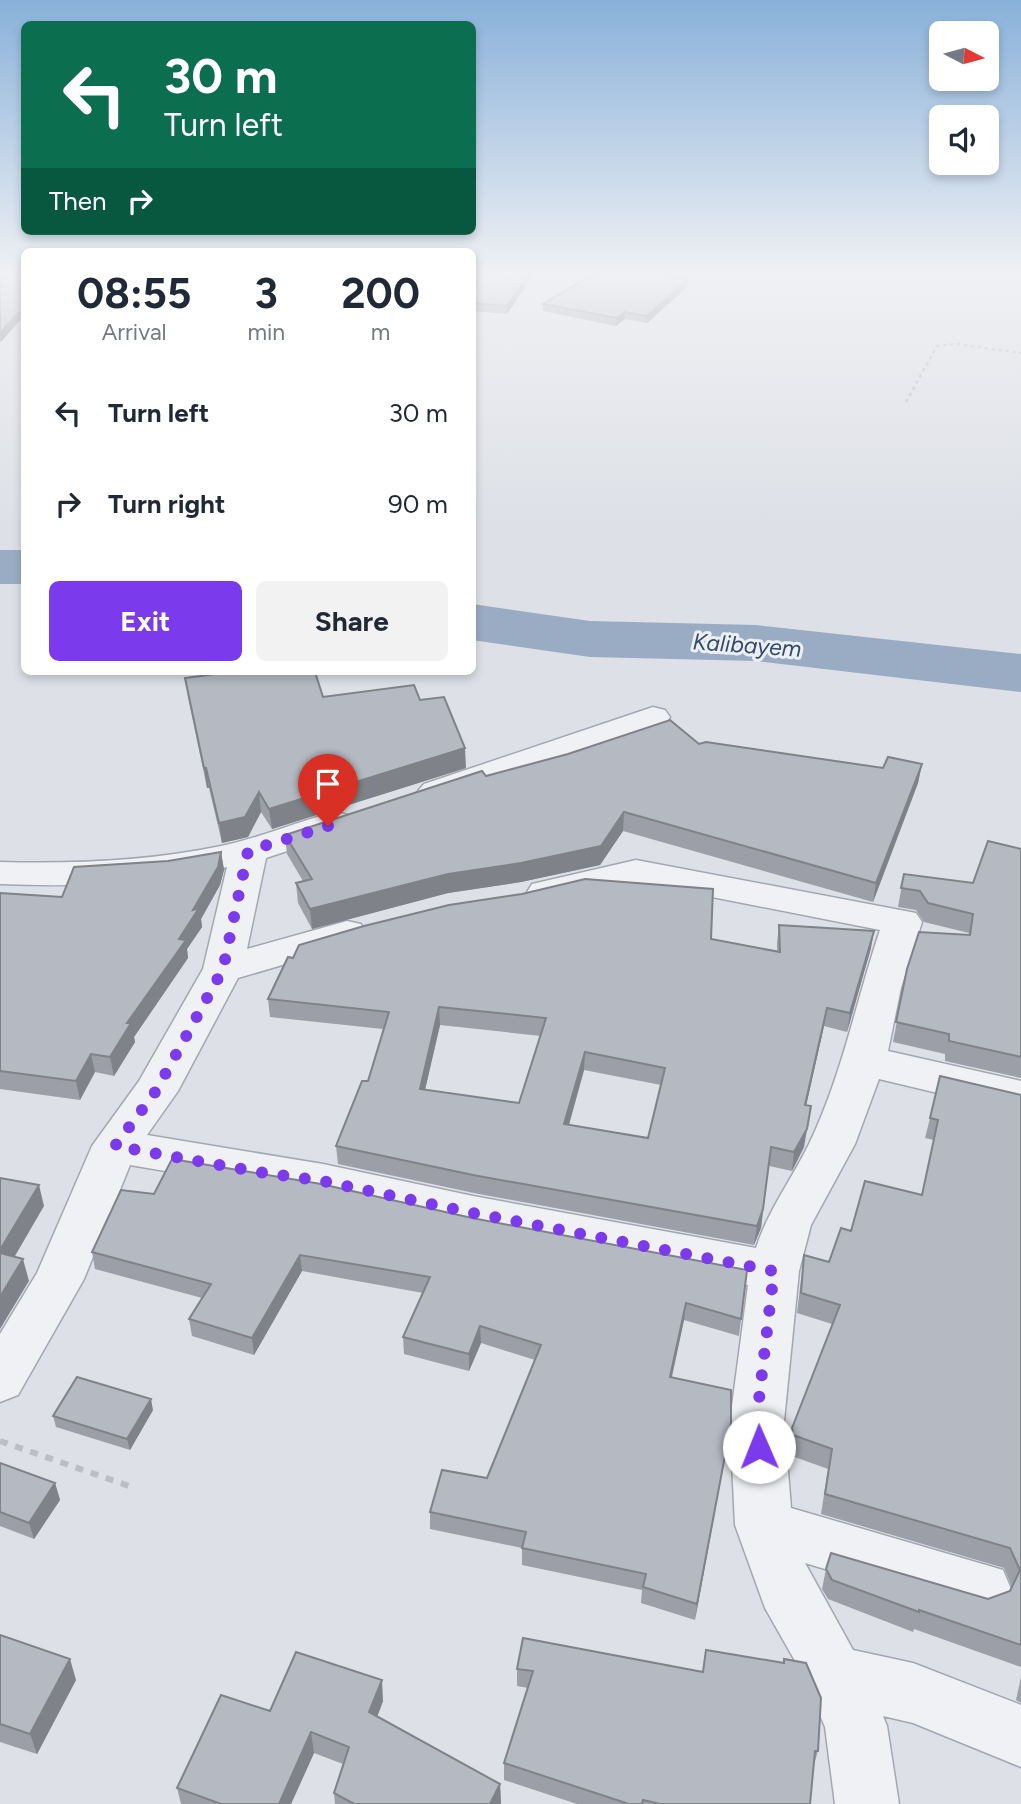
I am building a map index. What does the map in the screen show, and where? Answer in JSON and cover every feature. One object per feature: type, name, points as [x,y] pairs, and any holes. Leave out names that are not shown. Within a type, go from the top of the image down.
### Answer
[{"type":"street","points":[[408,800],[653,717]]},
{"type":"street","points":[[0,873],[106,871],[200,862],[248,851],[368,813]]},
{"type":"street","points":[[0,1380],[59,1279],[115,1146],[156,1091],[223,969],[248,851]]},
{"type":"street","points":[[509,899],[636,871],[902,922],[881,988],[864,1060],[832,1144],[787,1225],[774,1271],[757,1421],[763,1525],[786,1589],[834,1676],[856,1726],[867,1804]]},
{"type":"street","points":[[223,969],[382,924]]},
{"type":"street","points":[[864,1060],[1021,1097]]},
{"type":"street","points":[[115,1146],[323,1181],[774,1271]]},
{"type":"street","points":[[763,1525],[982,1589]]},
{"type":"street","points":[[834,1676],[913,1693],[1021,1736]]},
{"type":"path","points":[[906,402],[929,358]]},
{"type":"path","points":[[0,1441],[129,1486]]},
{"type":"building","points":[[208,675],[316,675],[323,697],[414,685],[420,700],[444,697],[465,748],[269,809],[259,792],[245,817],[219,823],[185,678]]},
{"type":"building","points":[[670,720],[699,744],[706,742],[883,768],[888,757],[922,764],[876,883],[624,812],[601,846],[521,863],[448,874],[310,909],[296,883],[312,879],[285,835],[482,771],[486,776],[568,754]]},
{"type":"building","points":[[988,841],[1021,849],[1021,1057],[949,1041],[949,1034],[896,1022],[907,969],[919,932],[970,935],[973,914],[928,903],[920,891],[901,888],[904,874],[973,883]]},
{"type":"building","points":[[221,852],[218,867],[193,910],[199,908],[179,939],[186,940],[127,1023],[131,1023],[110,1057],[91,1054],[76,1081],[0,1071],[0,893],[62,897],[74,867],[168,861]]},
{"type":"building","points":[[585,879],[713,889],[711,939],[780,952],[779,925],[874,931],[850,1013],[827,1008],[805,1105],[811,1106],[807,1129],[794,1152],[771,1147],[763,1209],[757,1226],[473,1175],[336,1146],[362,1081],[368,1081],[389,1012],[268,999],[288,957],[293,958],[299,945],[364,926],[449,905],[522,894]],"holes":[[[439,1007],[546,1018],[519,1103],[420,1089]],[[585,1052],[665,1068],[648,1138],[564,1124]]]},
{"type":"building","points":[[940,1076],[1021,1095],[1021,1645],[832,1580],[826,1569],[831,1553],[988,1599],[1010,1591],[1020,1570],[1010,1548],[825,1494],[832,1449],[793,1435],[792,1428],[840,1305],[801,1293],[804,1255],[829,1262],[841,1228],[851,1231],[865,1181],[922,1195],[938,1120],[930,1118]]},
{"type":"building","points":[[172,1159],[321,1184],[472,1218],[747,1270],[741,1319],[686,1303],[670,1377],[731,1390],[731,1424],[697,1604],[643,1587],[646,1574],[522,1548],[526,1532],[430,1512],[442,1470],[487,1478],[541,1345],[480,1326],[469,1354],[403,1337],[430,1277],[300,1255],[252,1338],[189,1319],[211,1284],[92,1252],[121,1190],[154,1194]]},
{"type":"building","points":[[0,1178],[39,1185],[0,1250]]},
{"type":"building","points":[[0,1253],[23,1259],[0,1297]]},
{"type":"building","points":[[77,1377],[151,1399],[127,1439],[53,1416]]},
{"type":"building","points":[[0,1463],[55,1483],[29,1523],[0,1512]]},
{"type":"building","points":[[0,1635],[70,1659],[30,1734],[0,1724]]},
{"type":"building","points":[[523,1638],[703,1672],[706,1650],[784,1663],[784,1659],[806,1663],[821,1698],[818,1751],[815,1751],[810,1804],[660,1804],[643,1800],[642,1804],[629,1804],[504,1763],[533,1671],[517,1669]]},
{"type":"building","points":[[296,1652],[382,1680],[369,1712],[500,1784],[490,1804],[354,1804],[334,1793],[349,1747],[311,1732],[279,1804],[221,1804],[177,1788],[221,1695],[270,1711]]},
{"type":"waterway","name":"Kalibayem","points":[[0,567],[21,567]]},
{"type":"waterway","name":"Kalibayem","points":[[476,623],[590,639],[756,643],[1021,673]]},
{"type":"route","points":[[328,826],[248,851],[223,969],[156,1091],[115,1146],[323,1181],[774,1271],[757,1421],[759,1447]]}]
